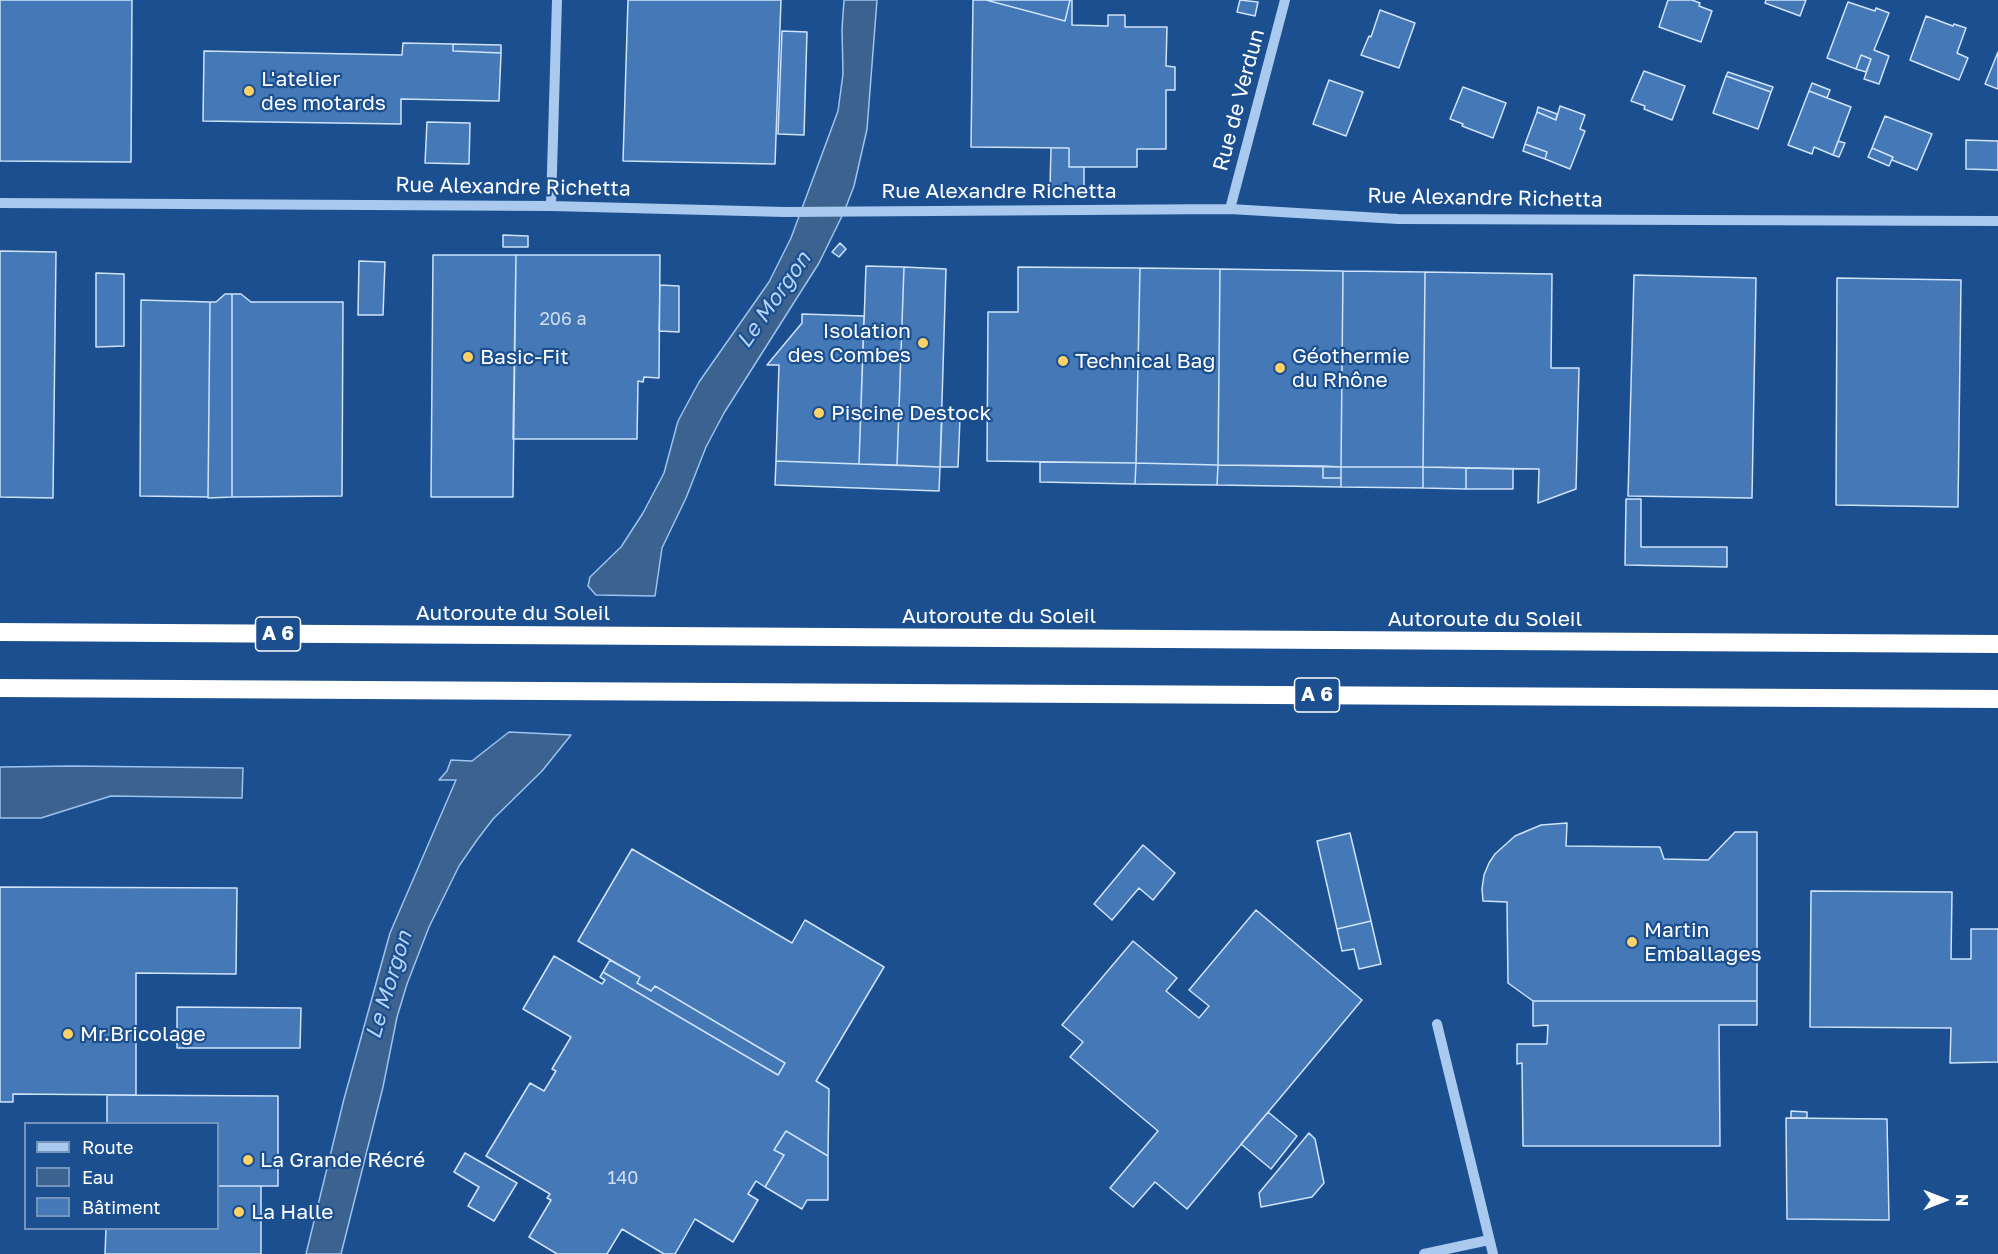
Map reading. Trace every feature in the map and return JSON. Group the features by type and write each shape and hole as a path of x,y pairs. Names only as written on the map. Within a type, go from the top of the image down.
{"highway":[{"name":"Autoroute du Soleil","path":"0,632 1998,644"},
{"name":"A 6","path":"0,688 1998,699"}],"street":[{"path":"551,206 557,0"},
{"name":"Rue de Verdun","path":"1230,209 1285,0"},
{"name":"Rue Alexandre Richetta","path":"0,203 551,206 785,212 1230,209 1398,219 1998,221"},
{"path":"1437,1024 1492,1254"},
{"path":"1424,1254 1489,1240"}],"water":[{"name":"Le Morgon","path":"844,0 877,0 867,129 854,186 844,212 819,263 724,413 706,447 686,498 662,548 655,596 596,595 588,586 590,577 621,547 643,513 664,473 678,421 699,382 769,282 791,238 838,111 843,74"},
{"name":"Le Morgon","path":"509,732 571,735 542,771 493,819 459,866 429,927 407,984 397,1017 383,1087 341,1254 306,1254 344,1099 390,933 456,780 439,780 447,771 451,760 472,761"},
{"path":"0,767 243,768 242,798 111,796 41,818 0,818"}],"building":[{"path":"0,0 132,0 131,162 0,161"},
{"path":"628,0 781,0 775,164 623,161"},
{"path":"973,0 986,0 1065,21 1070,0 1072,0 1072,25 1108,26 1108,15 1125,15 1125,27 1167,27 1166,66 1175,67 1175,90 1166,90 1166,149 1137,149 1137,167 1069,167 1069,148 971,147"},
{"path":"986,0 1070,0 1065,21"},
{"path":"1240,0 1258,2 1255,16 1237,12"},
{"path":"1668,0 1692,0 1700,3 1699,6 1712,11 1701,42 1659,27"},
{"path":"1766,0 1806,0 1800,16 1765,3"},
{"path":"1848,2 1889,13 1874,50 1889,56 1879,84 1864,79 1871,59 1861,55 1856,69 1827,58"},
{"path":"1380,10 1415,23 1399,68 1361,55 1369,36 1371,37"},
{"path":"1926,16 1953,26 1954,24 1966,28 1957,53 1968,58 1959,80 1910,60"},
{"path":"782,31 807,32 804,135 778,134"},
{"path":"403,43 453,44 453,51 501,53 499,101 401,99 401,124 203,121 204,51 402,55"},
{"path":"453,44 501,45 501,53 453,51"},
{"path":"1998,52 1998,89 1985,84"},
{"path":"1861,55 1871,59 1866,72 1856,69"},
{"path":"1644,71 1685,86 1672,120 1631,101"},
{"path":"1728,72 1773,87 1771,92 1726,76"},
{"path":"1726,76 1771,92 1758,129 1713,113"},
{"path":"1329,80 1363,92 1346,136 1313,124"},
{"path":"1812,83 1830,90 1827,98 1809,91"},
{"path":"1463,87 1506,103 1493,138 1450,119"},
{"path":"1809,91 1851,107 1833,155 1814,147 1812,154 1788,145"},
{"path":"1560,106 1585,115 1580,129 1585,131 1570,169 1545,159 1547,152 1525,144 1537,112 1556,120"},
{"path":"1538,107 1557,114 1556,120 1537,112"},
{"path":"1885,116 1932,134 1917,170 1892,160 1893,157 1872,148"},
{"path":"427,122 470,123 469,164 425,163"},
{"path":"1966,140 1998,141 1998,170 1966,169"},
{"path":"1838,141 1845,143 1839,157 1833,155"},
{"path":"1525,144 1547,152 1545,159 1523,151"},
{"path":"1051,148 1069,148 1069,167 1084,167 1084,188 1050,187"},
{"path":"1872,148 1893,157 1889,166 1868,157"},
{"path":"503,235 528,236 528,247 503,247"},
{"path":"840,243 846,249 839,257 832,252"},
{"path":"0,251 56,252 53,498 0,497"},
{"path":"433,255 516,255 513,497 431,497"},
{"path":"516,255 660,255 659,378 644,377 643,382 638,381 637,439 513,439"},
{"path":"359,261 385,262 383,315 358,315"},
{"path":"866,266 904,267 897,465 859,464"},
{"name":"Isolation des Combes","path":"904,267 946,269 940,467 897,465"},
{"name":"Technical Bag","path":"1018,267 1140,268 1136,463 987,461 988,312 1018,312"},
{"path":"1140,268 1220,269 1218,465 1136,463"},
{"name":"Géothermie du Rhône","path":"1220,269 1343,271 1341,467 1218,465"},
{"path":"1343,271 1425,272 1423,467 1341,467"},
{"path":"1425,272 1552,274 1551,368 1579,368 1576,489 1538,503 1539,469 1423,467"},
{"path":"96,273 124,274 124,346 96,347"},
{"path":"1634,275 1756,278 1752,498 1628,496"},
{"path":"1837,278 1961,280 1958,507 1836,505"},
{"path":"660,285 679,286 679,332 659,331"},
{"path":"225,294 232,294 232,497 208,498 210,302 216,302"},
{"path":"232,294 241,294 251,302 343,302 342,496 232,497"},
{"path":"141,300 210,302 208,497 140,496"},
{"name":"Piscine Destock","path":"802,314 864,316 859,464 776,461 779,365 767,365 802,323"},
{"path":"942,417 960,418 958,467 940,467"},
{"path":"776,461 940,467 939,491 775,485"},
{"path":"1040,462 1136,463 1135,484 1040,482"},
{"path":"1136,463 1218,465 1217,485 1135,484"},
{"path":"1218,465 1323,466 1323,478 1341,478 1341,487 1217,485"},
{"path":"1323,466 1341,467 1341,478 1323,478"},
{"path":"1341,467 1423,467 1423,488 1341,487"},
{"path":"1423,467 1466,468 1466,489 1423,488"},
{"path":"1466,468 1513,469 1513,489 1466,489"},
{"path":"1626,499 1641,499 1641,547 1727,547 1727,567 1625,565"},
{"name":"Martin Emballages","path":"1567,823 1566,846 1660,847 1664,859 1708,860 1735,832 1757,832 1757,1001 1533,1001 1508,983 1507,902 1483,901 1484,875 1495,854 1515,836 1541,825"},
{"path":"1350,833 1371,921 1337,929 1317,841"},
{"path":"1143,845 1175,873 1153,900 1139,888 1112,920 1094,904"},
{"path":"632,849 792,943 805,920 884,967 816,1081 829,1089 828,1156 786,1131 774,1150 784,1155 765,1187 756,1181 748,1194 758,1200 733,1242 695,1219 675,1254 664,1254 622,1229 607,1254 557,1254 529,1237 551,1200 547,1198 550,1194 486,1156 530,1083 544,1091 556,1071 552,1069 571,1037 523,1009 554,956 602,984 605,980 600,977 603,972 778,1075 785,1063 655,986 651,991 637,983 640,977 578,941"},
{"name":"Mr.Bricolage","path":"0,887 237,888 236,974 136,973 136,1095 13,1094 13,1102 0,1102"},
{"path":"1811,891 1952,892 1951,959 1971,959 1971,929 1998,929 1998,1062 1950,1063 1951,1028 1810,1027"},
{"path":"1256,910 1362,1000 1187,1209 1155,1182 1133,1207 1110,1188 1158,1131 1070,1057 1083,1042 1062,1025 1133,941 1177,978 1166,991 1199,1018 1209,1006 1189,990"},
{"path":"1371,921 1381,964 1359,969 1354,949 1342,951 1337,929"},
{"path":"610,960 640,977 637,983 651,991 655,986 785,1063 778,1075 603,972"},
{"path":"1533,1001 1757,1001 1757,1025 1719,1025 1720,1146 1523,1146 1522,1063 1517,1064 1517,1044 1547,1044 1548,1025 1533,1026"},
{"path":"177,1007 301,1008 300,1048 177,1048"},
{"name":"La Grande Récré","path":"107,1095 278,1096 278,1186 219,1186 219,1122 107,1122"},
{"path":"1791,1111 1807,1112 1807,1118 1791,1118"},
{"path":"1268,1112 1297,1136 1271,1169 1241,1144"},
{"path":"1786,1118 1887,1119 1889,1220 1787,1219"},
{"path":"786,1131 828,1156 828,1200 807,1200 802,1209 765,1187 784,1155 774,1150"},
{"path":"1309,1133 1315,1139 1324,1183 1312,1197 1261,1207 1259,1193"},
{"path":"465,1153 517,1183 494,1221 468,1206 479,1187 454,1172"},
{"name":"La Halle","path":"219,1186 261,1186 261,1254 105,1254 106,1230 219,1230"}],"place":[{"name":"L'atelier des motards","path":"249,91"},
{"name":"Isolation des Combes","path":"923,343"},
{"name":"Basic-Fit","path":"468,357"},
{"name":"Technical Bag","path":"1063,361"},
{"name":"Géothermie du Rhône","path":"1280,368"},
{"name":"Piscine Destock","path":"819,413"},
{"name":"Martin Emballages","path":"1632,942"},
{"name":"Mr.Bricolage","path":"68,1034"},
{"name":"La Grande Récré","path":"248,1160"},
{"name":"La Halle","path":"239,1212"}]}
